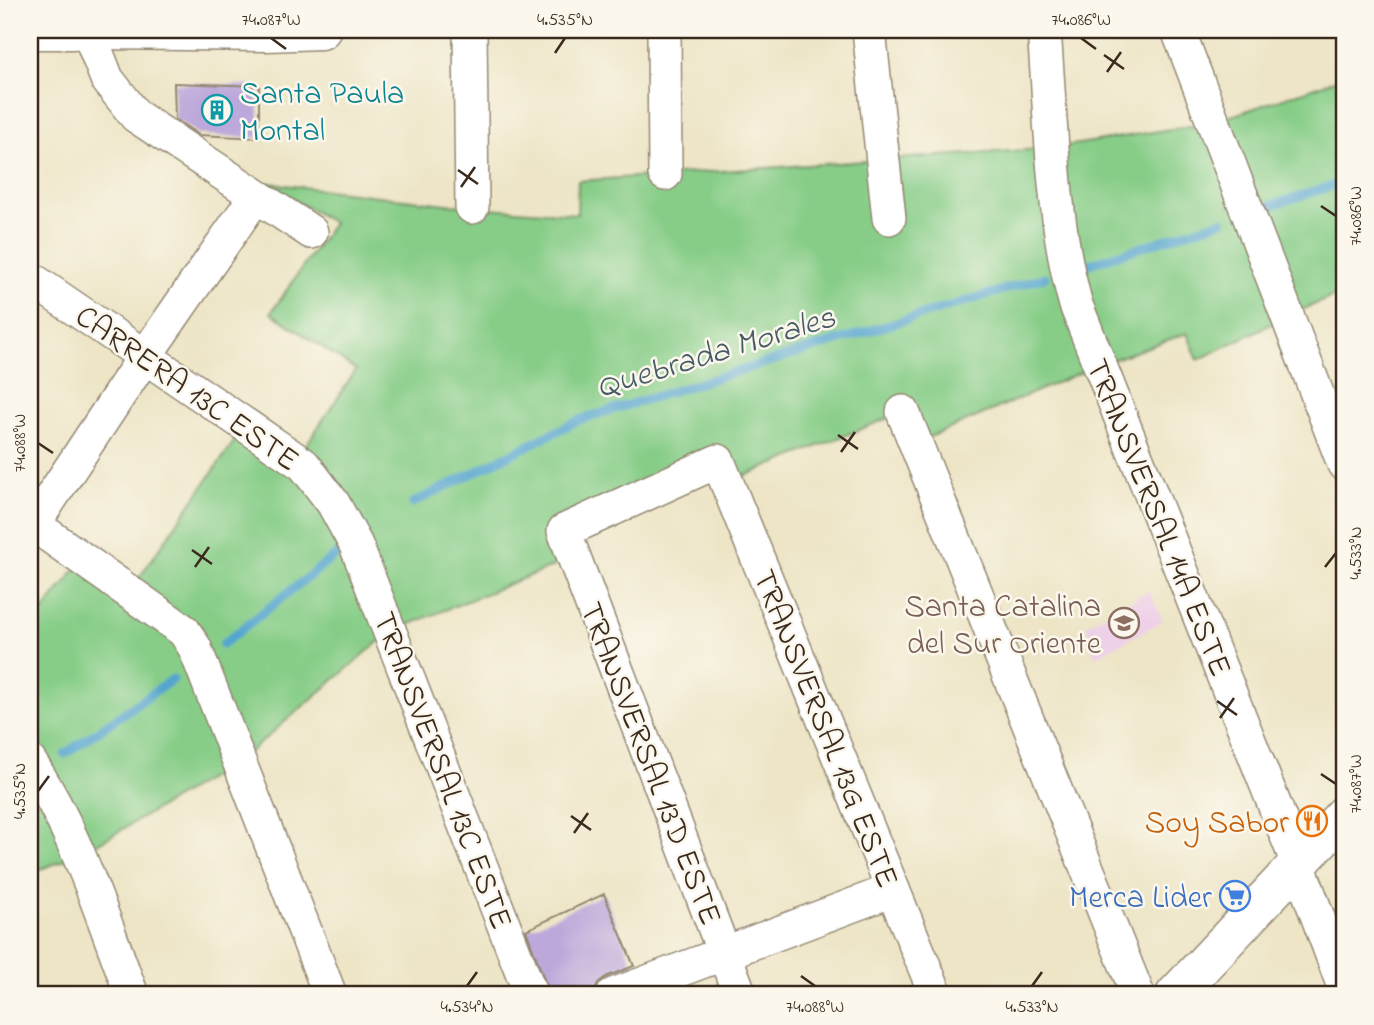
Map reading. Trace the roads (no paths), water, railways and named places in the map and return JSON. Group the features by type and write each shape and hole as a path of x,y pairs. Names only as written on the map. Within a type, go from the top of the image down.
{"street":[{"path":"30,30 74,30"},
{"path":"88,30 107,79 136,116 311,232"},
{"path":"102,30 321,30"},
{"path":"470,30 472,207"},
{"path":"664,30 665,174"},
{"path":"869,30 889,218"},
{"name":"TRANSVERSAL 14A ESTE","path":"1044,30 1058,207 1068,277 1076,305 1298,864 1335,929 1344,989"},
{"path":"1178,30 1344,464"},
{"path":"256,195 32,524 184,631 195,648 330,995"},
{"name":"CARRERA 13C ESTE","path":"30,278 304,465 334,502 356,545"},
{"path":"903,412 1138,995"},
{"name":"TRANSVERSAL 13G ESTE","path":"564,531 718,461 936,995"},
{"name":"TRANSVERSAL 13D ESTE","path":"564,531 740,995"},
{"name":"TRANSVERSAL 13C ESTE","path":"356,545 531,995"},
{"path":"38,775 78,855 132,995"},
{"path":"1175,995 1344,815"},
{"path":"613,995 893,890"},
{"path":"1341,995 1344,989"}],"waterway":[{"name":"Quebrada Morales","path":"1266,207 1344,182"},
{"name":"Quebrada Morales","path":"1089,264 1222,221"},
{"name":"Quebrada Morales","path":"413,503 579,420 1045,277"},
{"name":"Quebrada Morales","path":"223,644 336,555"},
{"name":"Quebrada Morales","path":"65,754 173,679"}],"place":[{"name":"Santa Paula Montal","path":"217,110"},
{"name":"Santa Catalina del Sur Oriente","path":"1124,623"},
{"name":"Soy Sabor","path":"1312,821"},
{"name":"Merca Lider","path":"1235,896"}]}
